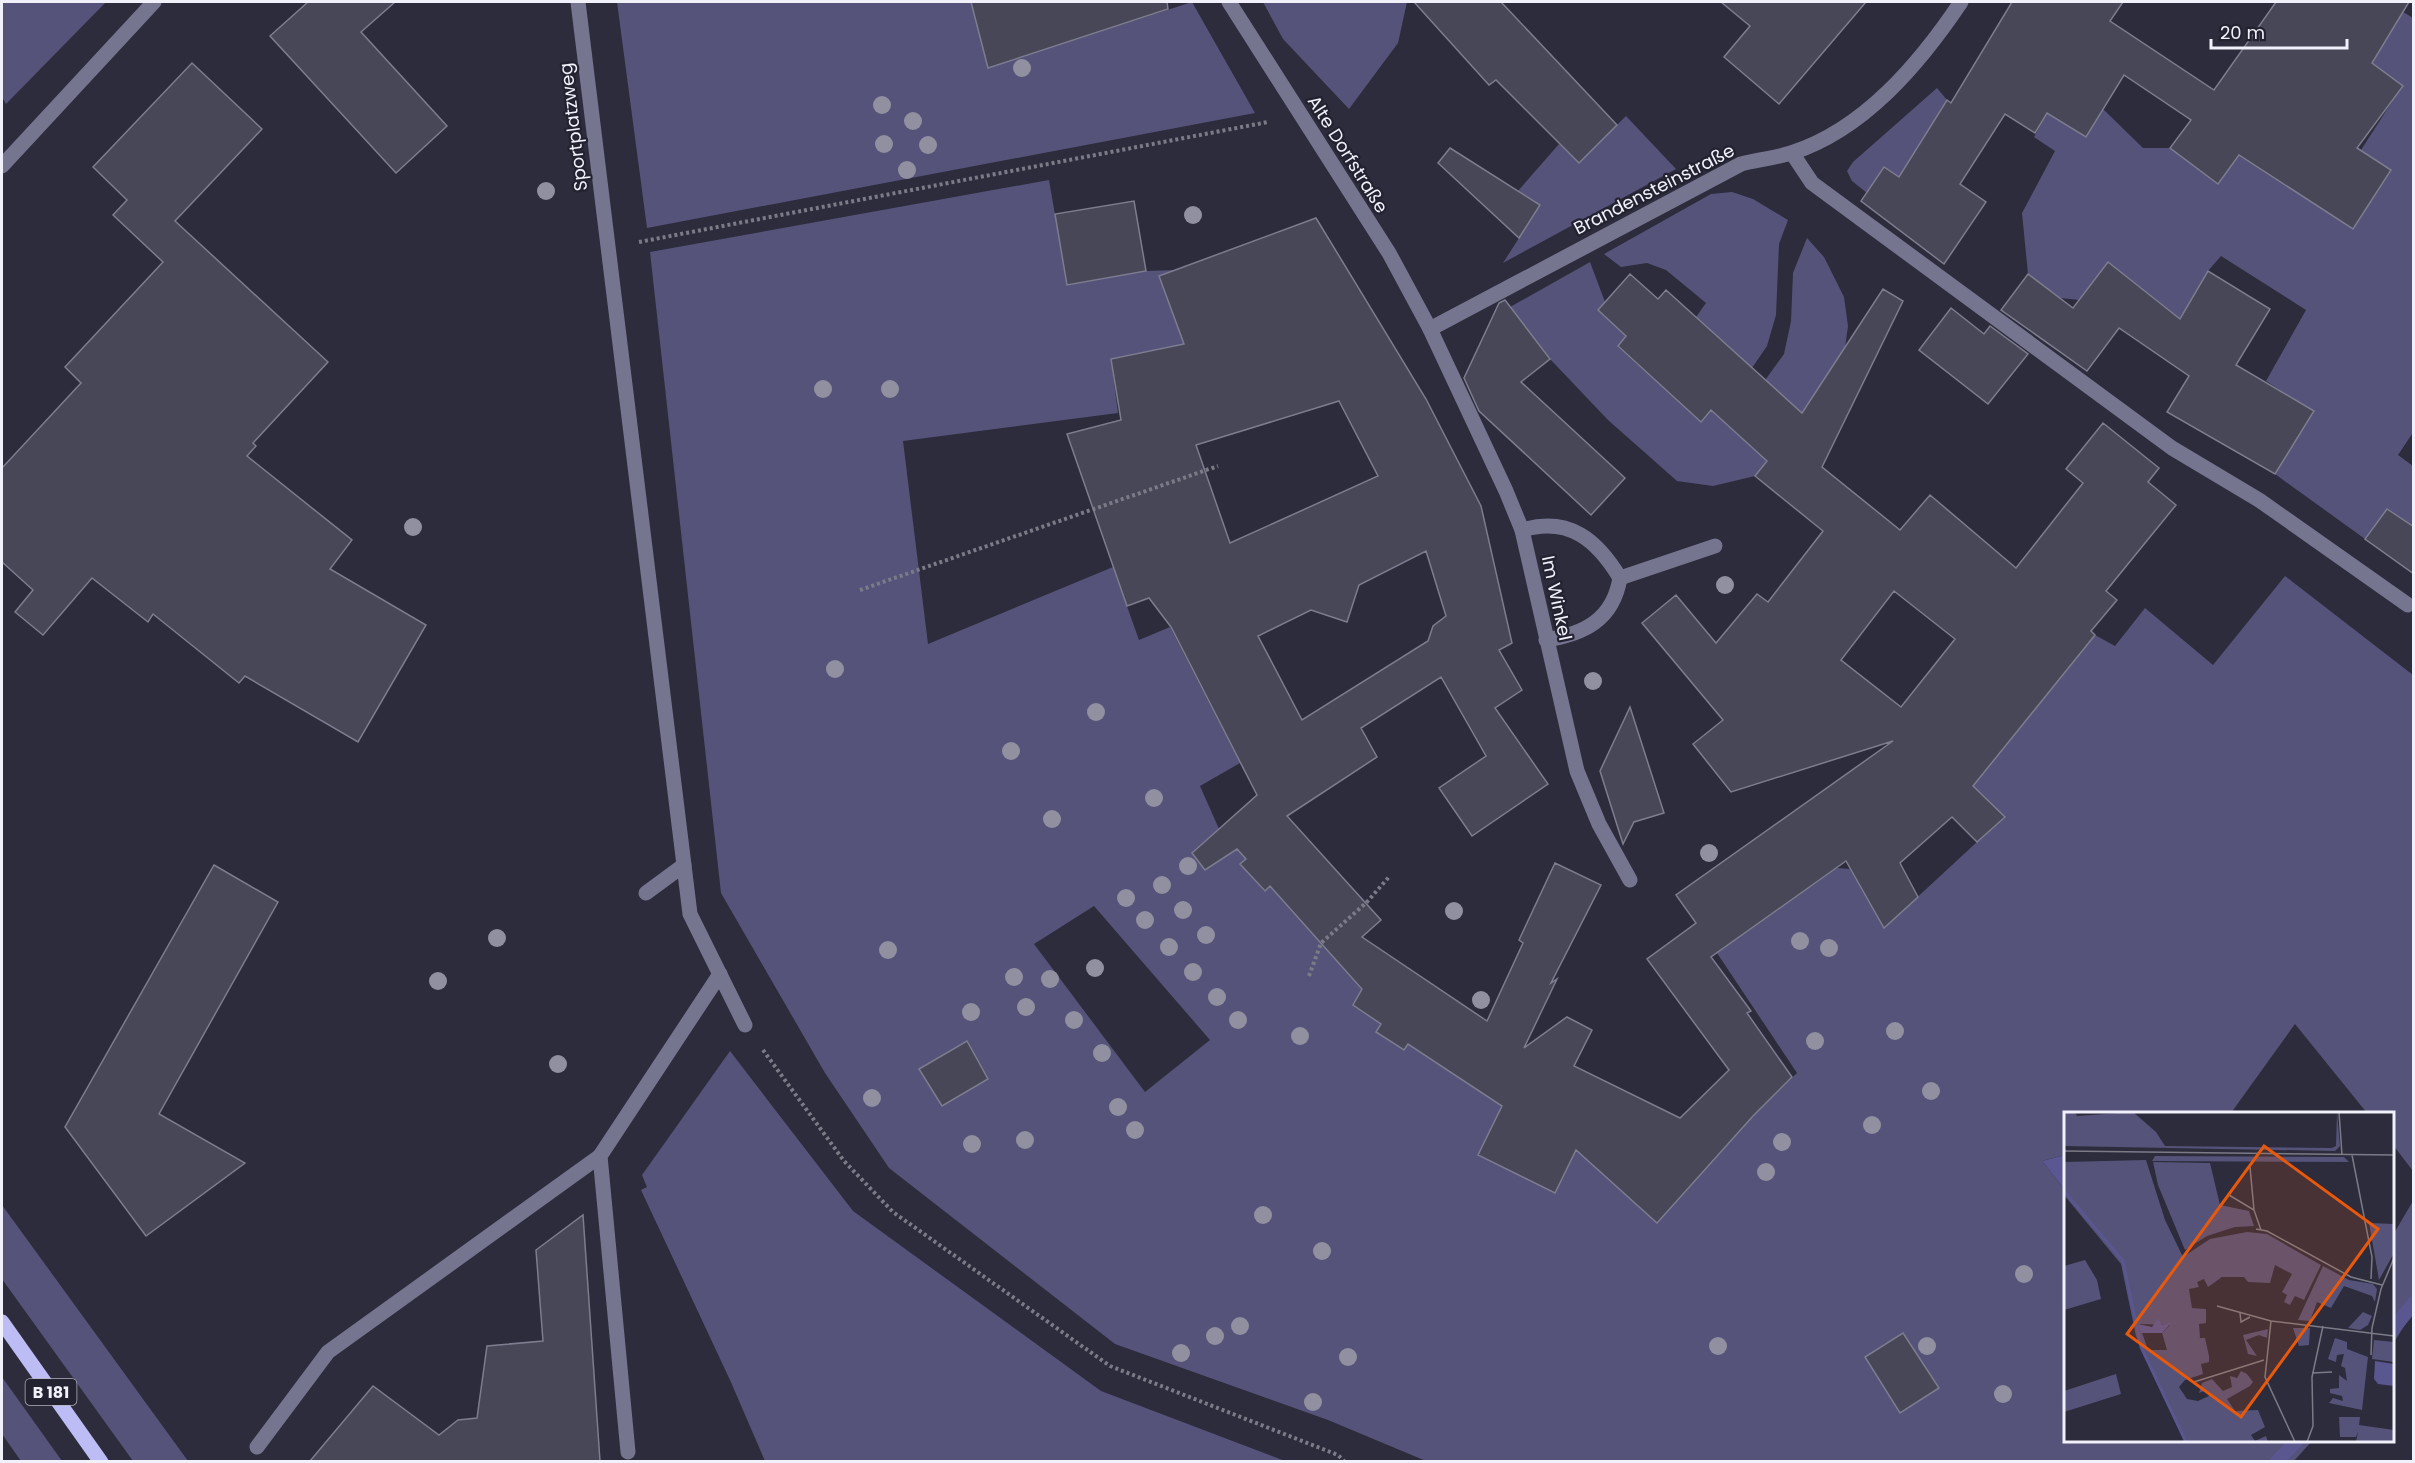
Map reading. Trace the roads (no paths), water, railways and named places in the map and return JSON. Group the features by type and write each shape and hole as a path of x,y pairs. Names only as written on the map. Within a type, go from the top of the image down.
{"main road":[{"name":"B 181","path":"2,1322 101,1461"}],"street":[{"path":"2,166 154,2"},
{"name":"Sportplatzweg","path":"578,2 690,914 745,1025"},
{"name":"Alte Dorfstraße","path":"1229,2 1389,253 1430,329"},
{"name":"Brandensteinstraße","path":"1430,329 1741,164 1792,153 1838,130 1887,93 1932,45 1961,2"},
{"path":"1792,153 1812,183 2163,441 2259,500 2408,605"},
{"name":"Im Winkel","path":"1430,329 1522,530 1577,771 1599,824 1630,880"},
{"path":"1522,530 1539,525 1562,525 1604,552 1620,578 1617,598 1593,625 1569,636 1546,640"},
{"path":"1620,578 1714,546"},
{"path":"646,892 684,865"},
{"path":"257,1447 328,1352 600,1155 720,974"},
{"path":"600,1155 627,1452"}],"waterway":[{"path":"2394,1328 2414,1303"},
{"path":"2277,1462 2295,1442"}]}
